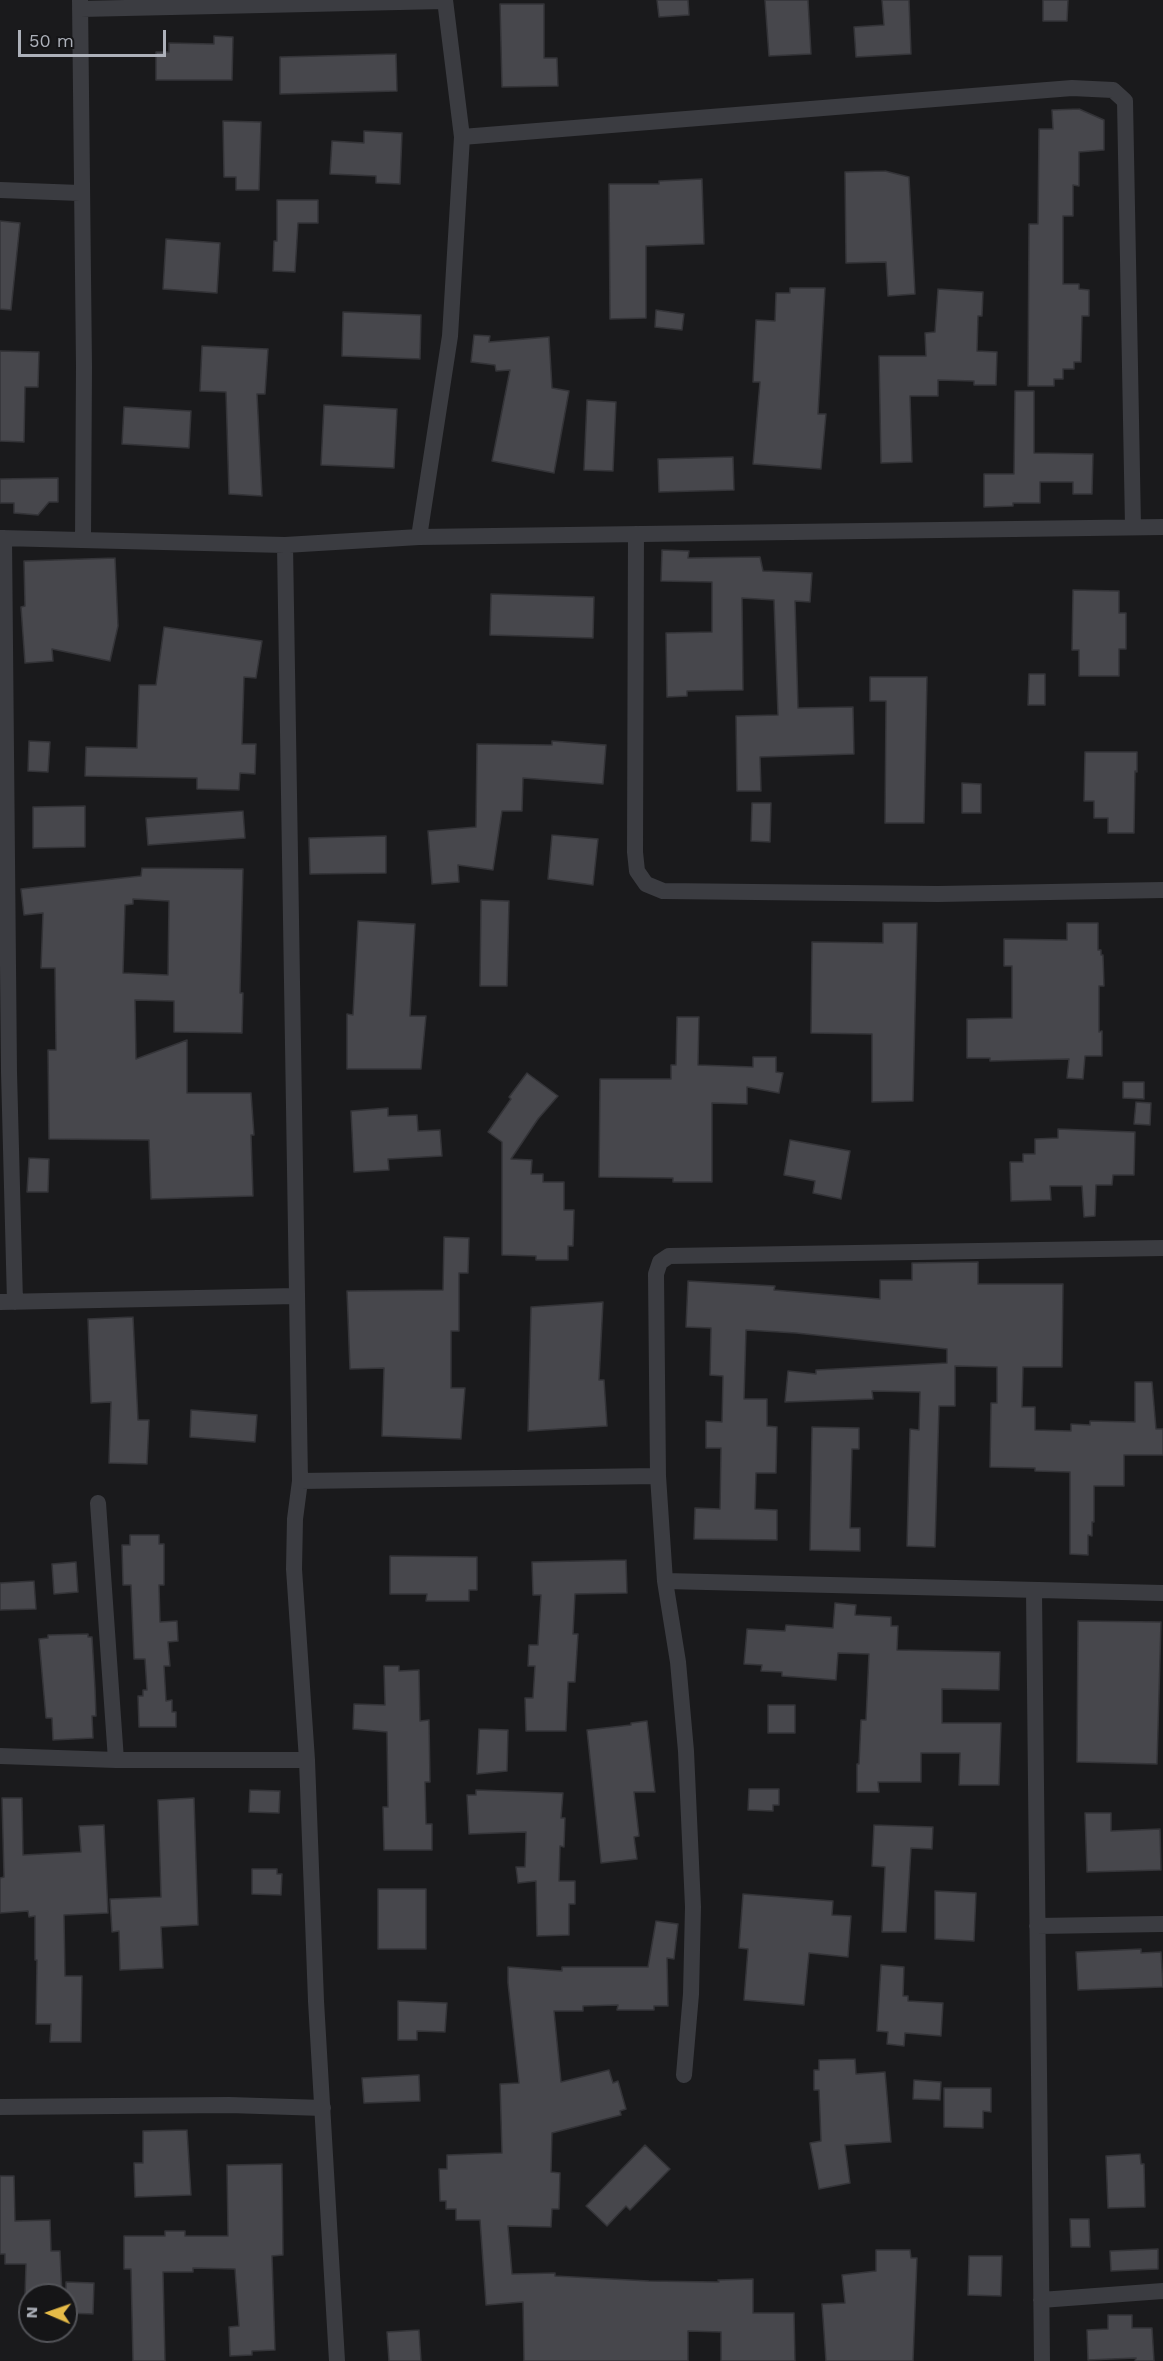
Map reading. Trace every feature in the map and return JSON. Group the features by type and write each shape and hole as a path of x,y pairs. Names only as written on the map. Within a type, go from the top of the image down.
{"street":[{"path":"83,540 84,366 80,193 80,4 445,0 462,137 450,336 419,537"},
{"path":"462,137 1072,88 1113,90 1125,101 1133,526"},
{"path":"0,190 80,193"},
{"path":"296,1296 8,1302 9,1083 2,538 285,545 419,537 1163,527"},
{"path":"636,534 635,852 638,870 646,884 663,891 938,894 1163,890"},
{"path":"285,545 300,1481 295,1519 294,1569 307,1760 337,2361"},
{"path":"684,2075 691,1994 693,1907 686,1751 665,1581 658,1476 656,1274 660,1262 669,1256 1163,1248"},
{"path":"300,1481 658,1476"},
{"path":"98,1503 116,1760"},
{"path":"665,1581 1034,1592 1163,1593"},
{"path":"1034,1592 1042,2361"},
{"path":"0,1756 116,1760 307,1760"},
{"path":"1037,1926 1163,1924"},
{"path":"0,2108 229,2105 323,2108"},
{"path":"1041,2300 1163,2291"}],"building":[{"path":"657,0 688,0 689,15 659,17"},
{"path":"765,0 808,0 811,54 769,56"},
{"path":"882,0 909,0 911,54 856,57 854,27 884,25"},
{"path":"1043,0 1068,0 1067,21 1043,21"},
{"path":"500,4 544,4 544,58 557,58 558,86 502,87"},
{"path":"214,36 233,37 232,80 156,80 156,52 169,52 169,43 214,44"},
{"path":"396,54 397,91 280,94 280,57"},
{"path":"1079,109 1104,120 1104,150 1079,152 1079,186 1073,185 1073,216 1063,216 1063,284 1079,284 1079,289 1089,290 1089,316 1082,316 1081,362 1074,362 1074,369 1063,369 1063,379 1054,379 1054,386 1028,386 1029,224 1038,224 1039,129 1053,129 1052,110"},
{"path":"223,121 261,122 259,190 236,190 236,177 224,177"},
{"path":"364,131 402,133 400,184 376,183 376,176 330,174 332,141 364,143"},
{"path":"885,171 909,177 915,294 888,296 886,262 846,263 845,172"},
{"path":"702,179 704,244 646,246 646,318 610,319 609,184 659,184 659,181"},
{"path":"277,200 318,200 318,223 298,223 295,272 273,271 274,241 277,241"},
{"path":"0,221 20,223 11,310 0,309"},
{"path":"166,239 220,243 217,293 163,289"},
{"path":"790,288 825,288 818,414 826,414 821,469 753,464 760,382 753,382 756,320 775,321 776,293 790,293"},
{"path":"938,289 983,292 982,316 978,316 977,351 997,352 996,385 974,385 974,381 938,380 938,396 910,396 912,462 881,463 879,356 926,356 925,333 935,332"},
{"path":"656,310 684,314 682,330 655,327"},
{"path":"343,312 421,315 420,359 342,356"},
{"path":"474,335 490,336 489,342 549,337 552,388 569,391 554,473 492,461 510,370 496,371 495,365 471,362"},
{"path":"202,346 268,349 265,394 257,394 262,496 229,494 226,392 200,391"},
{"path":"0,351 39,352 38,387 25,387 24,442 0,441"},
{"path":"1015,391 1034,391 1034,453 1093,454 1092,494 1073,494 1073,482 1040,482 1040,503 1013,503 1013,506 984,507 984,474 1014,474"},
{"path":"587,400 616,402 613,471 584,470"},
{"path":"324,405 397,409 394,468 321,465"},
{"path":"124,407 191,411 189,448 122,444"},
{"path":"733,457 734,490 659,492 658,459"},
{"path":"58,478 58,502 49,502 38,515 14,513 14,503 0,503 0,479"},
{"path":"662,550 689,551 688,558 760,557 763,571 812,573 810,602 795,601 798,708 853,707 854,754 760,757 761,791 737,791 736,716 778,715 774,600 742,598 743,690 687,691 687,696 667,697 666,633 712,632 712,582 661,581"},
{"path":"115,558 118,626 110,661 52,649 53,661 25,663 21,607 25,606 24,561"},
{"path":"1073,590 1119,591 1119,613 1126,613 1126,649 1119,649 1119,676 1079,676 1079,650 1072,650"},
{"path":"491,594 594,597 593,638 490,635"},
{"path":"164,627 262,641 256,678 244,677 242,744 256,744 255,774 240,773 239,790 197,789 197,778 85,776 86,747 137,748 139,685 156,685"},
{"path":"1029,674 1045,674 1045,705 1028,705"},
{"path":"870,677 927,677 924,823 885,823 886,701 870,701"},
{"path":"29,741 50,742 48,772 28,771"},
{"path":"552,741 606,745 603,784 523,778 522,811 502,811 493,870 458,865 459,882 432,884 428,831 476,827 477,744 552,745"},
{"path":"1085,752 1137,752 1134,833 1108,833 1108,818 1094,818 1094,801 1084,801"},
{"path":"962,783 981,784 981,813 962,813"},
{"path":"752,803 771,803 770,842 751,841"},
{"path":"85,806 85,847 33,848 33,807"},
{"path":"243,811 245,838 148,845 146,818"},
{"path":"552,835 598,839 593,885 548,879"},
{"path":"386,836 386,873 310,874 309,838"},
{"path":"142,868 243,869 240,993 243,993 242,1033 174,1032 174,1001 135,1000 136,1059 187,1040 187,1093 251,1093 254,1135 251,1135 253,1196 151,1199 149,1140 49,1139 48,1050 56,1050 55,968 41,968 43,913 24,915 21,889 141,876","holes":["133,899 169,901 168,975 123,973 125,905 133,904"]},
{"path":"481,900 509,901 507,986 480,986"},
{"path":"358,921 415,924 410,1016 426,1016 421,1069 347,1069 347,1014 353,1015"},
{"path":"883,923 917,923 913,1101 872,1102 872,1034 811,1033 812,942 883,943"},
{"path":"1067,923 1098,923 1098,950 1101,950 1101,955 1103,955 1104,986 1099,986 1099,1032 1102,1031 1102,1056 1085,1056 1083,1079 1067,1078 1069,1059 990,1061 990,1058 967,1058 967,1019 1012,1018 1012,966 1004,966 1004,939 1067,940"},
{"path":"677,1017 699,1017 698,1065 753,1067 753,1057 776,1057 776,1072 783,1073 779,1093 747,1087 747,1104 712,1103 712,1182 673,1182 673,1178 599,1177 600,1079 671,1079 671,1065 676,1065"},
{"path":"527,1073 558,1096 538,1119 511,1159 532,1160 531,1174 543,1174 543,1182 564,1182 564,1210 574,1210 573,1246 568,1246 568,1260 536,1260 536,1256 502,1255 502,1142 488,1132"},
{"path":"1123,1082 1144,1082 1144,1099 1123,1098"},
{"path":"1136,1102 1151,1103 1150,1125 1134,1124"},
{"path":"388,1108 388,1116 417,1115 418,1131 440,1130 442,1156 388,1159 389,1170 354,1172 351,1111"},
{"path":"1058,1129 1135,1132 1134,1175 1113,1175 1112,1185 1096,1185 1095,1216 1084,1217 1082,1186 1050,1186 1051,1200 1011,1201 1010,1162 1023,1162 1023,1154 1035,1154 1035,1139 1058,1138"},
{"path":"790,1140 850,1151 841,1199 813,1193 815,1181 784,1175"},
{"path":"29,1158 49,1159 48,1192 27,1192"},
{"path":"444,1237 469,1238 468,1273 459,1273 459,1331 451,1331 451,1388 465,1388 461,1439 382,1436 384,1368 350,1369 347,1291 443,1290"},
{"path":"978,1262 978,1284 1063,1284 1062,1367 1023,1367 1022,1407 1035,1407 1035,1430 1071,1431 1071,1424 1090,1425 1090,1421 1135,1422 1135,1382 1152,1382 1156,1429 1163,1429 1163,1455 1124,1455 1124,1486 1094,1486 1094,1522 1092,1522 1092,1536 1088,1535 1088,1555 1070,1554 1070,1472 1035,1471 1035,1468 990,1467 991,1403 997,1403 997,1367 955,1366 955,1406 939,1406 935,1547 907,1546 910,1429 919,1430 920,1392 872,1391 873,1399 785,1402 788,1371 816,1374 816,1370 947,1363 947,1349 746,1330 744,1399 767,1399 767,1426 777,1427 776,1473 756,1473 755,1509 777,1510 777,1540 694,1539 695,1508 720,1509 721,1448 706,1448 706,1421 722,1422 723,1376 710,1375 711,1328 686,1327 688,1281 775,1286 774,1290 880,1299 880,1280 912,1280 912,1263"},
{"path":"603,1302 599,1380 604,1380 607,1426 528,1431 531,1307"},
{"path":"133,1317 138,1420 149,1420 147,1464 109,1463 111,1402 91,1403 88,1319"},
{"path":"191,1410 257,1415 255,1442 190,1437"},
{"path":"812,1427 859,1428 859,1449 852,1449 850,1528 860,1528 860,1551 810,1550"},
{"path":"130,1535 159,1535 159,1544 164,1544 164,1585 159,1585 160,1622 177,1621 178,1641 168,1642 170,1666 164,1666 166,1701 172,1700 172,1712 176,1712 176,1727 139,1727 138,1696 143,1696 143,1690 147,1690 145,1659 134,1659 131,1585 123,1585 122,1545 130,1545"},
{"path":"390,1556 477,1557 477,1590 469,1590 469,1601 426,1601 427,1594 390,1594"},
{"path":"626,1560 627,1593 575,1594 573,1634 578,1634 575,1682 568,1682 566,1731 526,1731 525,1698 533,1698 535,1666 528,1666 529,1645 538,1645 541,1595 533,1595 532,1562"},
{"path":"76,1562 78,1592 54,1594 52,1564"},
{"path":"34,1581 36,1609 0,1610 0,1583"},
{"path":"835,1603 856,1605 855,1615 891,1617 891,1626 898,1626 897,1650 1000,1652 999,1690 942,1689 942,1723 1001,1723 999,1785 959,1785 960,1753 921,1753 921,1782 878,1782 879,1792 857,1792 861,1720 866,1720 869,1654 838,1653 836,1680 782,1676 782,1672 761,1671 762,1665 744,1664 747,1629 785,1631 786,1625 833,1628"},
{"path":"1078,1621 1161,1622 1157,1764 1077,1762"},
{"path":"88,1634 88,1637 92,1637 95,1688 96,1716 92,1716 93,1738 53,1740 52,1718 46,1718 39,1639 48,1638 48,1635"},
{"path":"384,1666 399,1666 399,1671 419,1670 420,1721 429,1720 430,1782 425,1782 426,1824 432,1824 432,1850 384,1850 383,1807 388,1807 387,1732 353,1729 354,1704 385,1705"},
{"path":"768,1705 795,1705 795,1733 768,1733"},
{"path":"647,1721 655,1792 634,1792 639,1836 634,1837 637,1859 601,1863 587,1730"},
{"path":"479,1729 508,1730 507,1771 477,1774"},
{"path":"749,1789 779,1789 779,1805 773,1805 773,1811 748,1810"},
{"path":"250,1790 280,1791 279,1813 249,1812"},
{"path":"476,1790 563,1793 561,1818 565,1818 564,1847 560,1846 559,1881 575,1881 575,1904 569,1904 569,1935 537,1936 536,1881 518,1883 516,1867 525,1867 526,1832 469,1834 467,1795 476,1795"},
{"path":"2,1798 22,1798 23,1855 81,1852 79,1826 104,1825 108,1913 64,1915 65,1976 82,1976 81,2042 50,2042 51,2024 36,2024 35,1916 29,1917 28,1911 0,1913 0,1878 4,1877"},
{"path":"194,1798 198,1925 161,1927 163,1968 120,1970 119,1931 112,1932 110,1899 161,1897 158,1800"},
{"path":"1085,1813 1111,1813 1111,1831 1160,1829 1161,1870 1087,1872"},
{"path":"874,1825 933,1827 932,1849 911,1848 906,1932 882,1932 885,1867 872,1866"},
{"path":"252,1869 277,1869 277,1874 282,1874 281,1895 252,1894"},
{"path":"378,1889 426,1889 426,1949 378,1949"},
{"path":"935,1891 976,1893 974,1941 935,1939"},
{"path":"743,1894 833,1901 832,1915 851,1916 848,1957 809,1953 804,2005 744,2000 748,1949 739,1948"},
{"path":"656,1921 678,1924 674,1959 667,1958 668,2006 654,2006 654,2010 617,2010 618,2005 583,2006 583,2011 554,2011 561,2082 609,2070 613,2083 618,2081 626,2109 620,2111 621,2115 552,2133 551,2172 560,2173 559,2209 552,2209 551,2227 508,2226 512,2274 555,2273 555,2276 649,2281 719,2282 718,2280 753,2279 753,2313 794,2313 795,2361 721,2361 721,2332 688,2331 688,2361 524,2361 523,2302 486,2305 480,2220 456,2220 456,2209 446,2209 446,2201 440,2201 439,2169 447,2169 447,2155 502,2153 500,2084 519,2083 508,1967 562,1971 562,1967 648,1967"},
{"path":"1141,1949 1141,1953 1161,1952 1163,1987 1078,1990 1076,1952"},
{"path":"881,1965 904,1967 903,1996 908,1996 908,2001 943,2003 941,2036 905,2033 904,2046 887,2044 888,2032 877,2031"},
{"path":"398,2001 447,2003 445,2032 417,2031 417,2040 398,2040"},
{"path":"855,2059 856,2074 885,2072 891,2142 845,2145 850,2183 819,2189 810,2143 821,2141 819,2090 814,2090 814,2070 819,2070 819,2060"},
{"path":"419,2075 420,2101 364,2103 362,2078"},
{"path":"914,2080 941,2082 940,2100 913,2099"},
{"path":"944,2088 991,2088 991,2112 983,2111 983,2128 944,2127"},
{"path":"187,2130 191,2195 135,2197 134,2163 143,2163 143,2131"},
{"path":"645,2145 670,2169 630,2210 626,2206 607,2226 586,2206"},
{"path":"1140,2154 1141,2164 1144,2164 1145,2207 1108,2208 1106,2156"},
{"path":"282,2164 283,2255 272,2256 275,2350 252,2351 252,2355 230,2356 229,2327 239,2326 235,2269 193,2268 193,2272 163,2272 165,2361 133,2361 131,2269 124,2269 124,2236 165,2236 165,2231 185,2231 185,2236 228,2236 227,2165"},
{"path":"0,2176 14,2176 15,2221 50,2220 51,2251 60,2251 61,2283 25,2283 26,2264 5,2264 5,2254 0,2254"},
{"path":"1070,2219 1089,2219 1090,2247 1071,2247"},
{"path":"1158,2249 1158,2269 1111,2271 1110,2251"},
{"path":"876,2250 910,2250 911,2258 917,2258 913,2361 826,2361 822,2304 845,2303 842,2275 876,2271"},
{"path":"969,2256 1002,2256 1001,2296 968,2295"},
{"path":"66,2282 94,2283 93,2314 78,2313 78,2283"},
{"path":"1108,2315 1132,2315 1132,2328 1152,2328 1154,2361 1135,2361 1136,2358 1088,2360 1087,2330 1108,2329"},
{"path":"419,2330 421,2361 389,2361 387,2332"}]}
